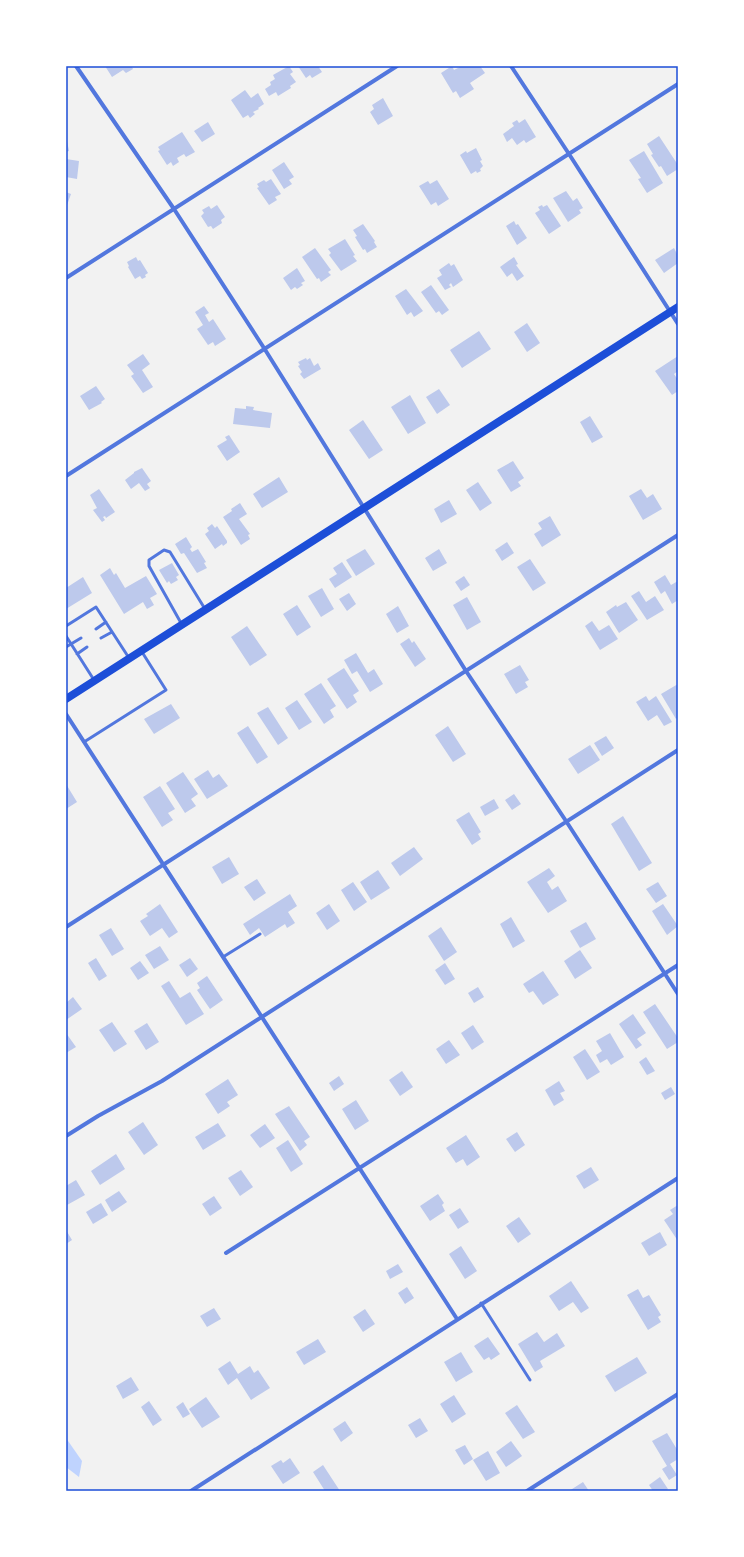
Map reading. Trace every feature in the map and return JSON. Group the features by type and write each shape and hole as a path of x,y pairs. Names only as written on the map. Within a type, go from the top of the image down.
{"main road":[{"path":"66,699 678,307"}],"street":[{"path":"76,66 174,208 264,348 466,671 566,821 678,994"},
{"path":"66,278 397,66"},
{"path":"511,66 678,324"},
{"path":"66,476 678,84"},
{"path":"66,927 678,535"},
{"path":"66,714 457,1319"},
{"path":"66,1136 98,1116 162,1081 678,750"},
{"path":"226,1253 678,965"},
{"path":"191,1491 481,1303 678,1178"},
{"path":"527,1491 678,1394"}],"lane":[{"path":"182,625 149,566 148,560 161,551 164,550 170,552 205,610"},
{"path":"66,626 96,607 129,658"},
{"path":"96,629 106,622"},
{"path":"101,638 112,632"},
{"path":"66,636 94,681"},
{"path":"66,647 81,638"},
{"path":"77,654 87,647"},
{"path":"84,742 166,690 141,651"},
{"path":"224,957 260,934"},
{"path":"481,1303 530,1380"}],"water":[{"path":"66,1438 82,1461 79,1477 66,1467"}],"building":[{"path":"105,66 133,66 133,69 126,73 123,70 112,77"},
{"path":"289,66 293,72 290,74 296,82 290,86 291,88 278,96 276,92 269,96 265,89 271,85 270,82 275,79 273,75"},
{"path":"298,66 318,66 322,72 312,78 310,75 306,78"},
{"path":"452,66 454,70 462,66 480,66 485,73 470,83 474,89 460,98 456,91 453,93 441,73"},
{"path":"245,90 251,98 258,93 264,104 253,112 255,114 250,118 248,115 243,118 231,100"},
{"path":"383,98 393,116 378,125 370,112 374,109 372,105"},
{"path":"525,119 536,137 526,143 524,140 517,145 512,138 507,142 503,134 514,126 512,123 517,120 519,123"},
{"path":"208,122 215,134 202,142 194,131"},
{"path":"182,132 195,152 186,157 184,154 177,158 179,162 173,166 171,162 167,165 158,151 160,150 158,147"},
{"path":"66,136 69,151 66,152"},
{"path":"659,136 678,165 678,169 667,176 661,166 659,167 651,155 653,154 647,144"},
{"path":"476,148 482,160 480,161 483,166 480,169 481,171 477,173 476,171 471,174 460,155 466,151 467,153"},
{"path":"644,151 663,183 647,193 638,179 641,178 629,160"},
{"path":"66,159 79,161 77,179 66,177"},
{"path":"284,162 294,177 289,180 292,184 284,189 272,170"},
{"path":"271,179 281,194 275,197 277,200 269,205 257,188 259,187 257,184 264,180 266,182"},
{"path":"437,180 449,199 438,206 436,202 431,205 419,186 428,181 430,184"},
{"path":"566,191 573,201 577,198 583,208 579,210 581,213 568,222 553,198"},
{"path":"66,192 71,194 66,208"},
{"path":"217,205 225,217 221,220 222,223 213,229 211,226 208,227 201,216 204,213 202,210 209,206 211,209"},
{"path":"542,205 543,207 547,205 561,226 549,234 535,213 540,210 538,207"},
{"path":"514,221 516,225 518,224 527,238 517,245 506,226"},
{"path":"363,224 375,241 374,242 377,247 367,253 365,249 363,250 355,237 357,236 353,230"},
{"path":"345,239 357,261 341,271 329,255 331,253 328,249"},
{"path":"315,248 331,270 328,272 331,275 321,282 319,278 317,279 302,257"},
{"path":"674,248 678,256 678,263 664,273 655,260"},
{"path":"136,257 138,261 140,260 148,273 145,275 146,277 142,279 140,276 135,279 128,267 127,262"},
{"path":"514,257 518,264 516,265 524,276 517,281 512,273 507,277 500,267"},
{"path":"449,263 451,266 454,264 463,280 453,287 451,283 449,285 451,287 445,290 437,278 442,275 439,270"},
{"path":"297,268 305,281 301,283 303,285 297,289 295,287 291,290 283,278"},
{"path":"431,285 449,310 442,315 439,311 436,313 421,292"},
{"path":"406,289 423,311 414,317 411,312 407,315 395,296"},
{"path":"204,306 209,313 205,315 209,322 213,319 226,339 215,346 213,342 208,345 197,329 203,325 195,312"},
{"path":"527,323 540,343 527,352 514,332"},
{"path":"479,331 491,349 462,368 450,350"},
{"path":"143,354 150,364 142,370 153,387 143,393 131,376 134,374 127,365"},
{"path":"678,356 678,371 674,374 678,380 678,391 672,395 655,371"},
{"path":"306,358 307,360 310,358 314,366 318,363 321,369 304,379 300,374 302,372 298,366 300,365 298,362"},
{"path":"96,386 105,399 101,402 102,403 89,410 80,396"},
{"path":"439,389 450,405 437,414 426,397"},
{"path":"410,395 426,423 408,434 391,407"},
{"path":"246,406 254,407 253,410 272,413 270,428 233,424 235,408 246,409"},
{"path":"590,416 603,437 592,443 580,422"},
{"path":"363,420 383,450 369,459 349,430"},
{"path":"229,435 240,452 227,461 217,446 227,440 225,437"},
{"path":"513,461 524,478 518,482 521,486 511,492 497,470"},
{"path":"142,468 151,481 147,484 150,488 145,491 139,483 131,489 125,480 134,472"},
{"path":"279,477 288,492 262,508 253,494"},
{"path":"478,482 492,503 480,511 466,490"},
{"path":"99,489 115,512 106,518 105,516 103,517 105,520 102,522 93,510 97,508 90,495"},
{"path":"641,489 647,498 653,494 662,509 643,520 629,496"},
{"path":"449,500 457,514 441,523 434,509"},
{"path":"240,503 247,514 239,519 250,534 248,535 250,539 241,545 223,517"},
{"path":"550,516 561,535 542,547 534,534 542,529 538,523"},
{"path":"212,524 215,528 217,526 227,541 227,543 223,546 222,544 215,549 205,534 209,531 207,528"},
{"path":"186,537 192,547 190,549 192,552 198,549 206,562 204,563 207,568 197,573 184,553 181,554 175,544"},
{"path":"507,542 514,553 502,561 495,550"},
{"path":"365,549 375,564 356,576 346,560"},
{"path":"439,549 447,563 433,571 425,558"},
{"path":"530,559 546,583 533,591 517,567"},
{"path":"342,562 352,577 335,588 329,579 337,574 333,568"},
{"path":"172,563 179,575 176,577 178,580 171,584 169,581 167,583 159,570"},
{"path":"110,568 114,575 116,573 125,588 146,576 157,594 150,598 154,605 147,609 143,602 124,614 100,575"},
{"path":"665,575 671,585 678,581 678,600 672,604 665,591 661,594 654,582"},
{"path":"464,576 470,585 461,591 455,582"},
{"path":"83,577 92,593 66,609 66,588"},
{"path":"322,588 334,609 321,617 308,596"},
{"path":"639,591 646,602 655,596 664,610 647,620 631,596"},
{"path":"349,593 356,604 347,611 339,599"},
{"path":"467,597 481,622 467,630 453,605"},
{"path":"626,602 638,620 619,633 606,612 616,605 617,607"},
{"path":"297,605 311,627 297,636 283,614"},
{"path":"398,606 409,626 397,633 386,614"},
{"path":"592,621 599,631 609,625 618,639 600,650 585,626"},
{"path":"247,626 267,655 250,666 231,637"},
{"path":"409,638 412,643 414,641 426,659 415,667 400,644"},
{"path":"356,653 368,673 374,669 383,684 370,692 357,671 352,674 344,660"},
{"path":"520,665 529,680 525,682 528,687 516,694 504,674"},
{"path":"344,668 359,691 353,695 357,702 347,709 327,679"},
{"path":"321,683 336,706 330,710 334,717 324,724 304,694"},
{"path":"678,684 678,717 676,719 661,694"},
{"path":"646,696 649,701 656,696 672,722 664,726 657,715 648,721 636,702"},
{"path":"297,700 312,722 299,730 285,708"},
{"path":"171,704 180,718 154,734 144,719"},
{"path":"268,707 288,738 278,745 257,713"},
{"path":"248,726 268,757 257,764 237,733"},
{"path":"448,726 466,754 453,762 435,735"},
{"path":"606,736 614,748 602,756 594,743"},
{"path":"590,745 600,760 578,774 568,759"},
{"path":"208,770 213,778 219,774 228,786 207,799 194,779"},
{"path":"183,772 198,794 191,799 196,806 185,813 166,783"},
{"path":"66,784 77,802 66,809"},
{"path":"160,786 175,809 168,813 173,820 162,827 143,797"},
{"path":"514,794 521,804 512,810 505,800"},
{"path":"494,799 499,808 485,816 480,807"},
{"path":"469,812 481,832 478,834 481,839 472,845 456,820"},
{"path":"623,816 652,863 639,871 611,824"},
{"path":"414,847 423,859 400,876 391,863"},
{"path":"229,857 239,874 222,884 212,867"},
{"path":"549,868 555,876 547,882 552,890 558,886 567,901 548,913 527,882"},
{"path":"378,870 390,888 371,900 360,882"},
{"path":"257,879 266,893 254,901 244,887"},
{"path":"353,882 367,902 354,911 341,890"},
{"path":"658,882 667,896 656,903 646,889"},
{"path":"290,894 297,906 288,912 295,923 287,928 285,924 265,937 259,928 250,935 243,924"},
{"path":"160,904 178,932 169,938 162,928 150,936 140,921 148,916 146,914"},
{"path":"329,904 340,921 327,930 316,913"},
{"path":"663,904 678,926 667,935 652,911"},
{"path":"511,917 525,941 513,948 500,924"},
{"path":"586,922 596,939 580,948 570,931"},
{"path":"441,927 457,952 444,961 428,936"},
{"path":"111,928 124,949 112,956 99,935"},
{"path":"160,946 169,960 154,969 145,955"},
{"path":"580,950 592,968 575,979 564,961"},
{"path":"96,958 107,976 99,981 88,963"},
{"path":"190,958 198,969 187,977 179,965"},
{"path":"140,961 149,973 138,980 130,968"},
{"path":"445,963 455,979 445,985 435,970"},
{"path":"543,971 559,995 543,1005 533,991 529,993 523,984"},
{"path":"207,976 223,1000 210,1009 197,990 200,988 197,983"},
{"path":"169,981 180,998 190,992 204,1014 186,1025 161,986"},
{"path":"478,987 484,997 474,1003 468,993"},
{"path":"73,997 82,1009 66,1020 66,1003"},
{"path":"655,1004 678,1038 678,1042 667,1049 643,1012"},
{"path":"633,1014 646,1033 637,1039 642,1045 636,1049 619,1024"},
{"path":"112,1022 127,1044 114,1052 99,1030"},
{"path":"147,1023 159,1042 146,1050 134,1031"},
{"path":"473,1025 484,1042 472,1050 461,1033"},
{"path":"66,1033 76,1047 66,1053"},
{"path":"610,1033 624,1057 611,1065 607,1059 600,1063 596,1055 602,1051 596,1041"},
{"path":"449,1040 460,1055 446,1064 436,1049"},
{"path":"585,1049 600,1072 587,1080 573,1057"},
{"path":"646,1057 655,1071 647,1075 639,1062"},
{"path":"402,1071 413,1087 400,1096 389,1080"},
{"path":"339,1076 344,1084 334,1091 329,1083"},
{"path":"228,1079 238,1095 227,1102 230,1106 218,1114 205,1094"},
{"path":"559,1081 565,1091 560,1093 564,1100 554,1106 545,1090"},
{"path":"671,1087 675,1094 665,1100 661,1093"},
{"path":"356,1100 369,1121 355,1130 342,1109"},
{"path":"289,1106 310,1137 304,1141 307,1145 300,1151 275,1114"},
{"path":"143,1122 158,1145 144,1155 128,1132"},
{"path":"218,1123 226,1136 203,1150 195,1137"},
{"path":"265,1124 275,1138 260,1148 250,1135"},
{"path":"517,1132 525,1145 515,1152 506,1139"},
{"path":"466,1135 480,1157 467,1166 463,1159 456,1163 446,1148"},
{"path":"288,1140 303,1164 291,1172 276,1148"},
{"path":"116,1154 125,1169 100,1185 91,1171"},
{"path":"591,1167 599,1180 584,1189 576,1176"},
{"path":"241,1170 253,1187 240,1196 228,1178"},
{"path":"76,1180 85,1195 67,1205 66,1186"},
{"path":"119,1191 127,1202 112,1212 105,1200"},
{"path":"438,1194 444,1203 442,1205 445,1211 430,1221 420,1206"},
{"path":"214,1196 222,1208 210,1216 202,1204"},
{"path":"101,1203 108,1215 93,1224 86,1212"},
{"path":"678,1205 678,1241 664,1220 673,1214 670,1210"},
{"path":"460,1208 469,1222 458,1229 449,1215"},
{"path":"519,1217 531,1234 518,1243 506,1226"},
{"path":"66,1230 72,1240 66,1244"},
{"path":"660,1232 667,1245 649,1256 641,1243"},
{"path":"461,1246 477,1271 465,1279 449,1254"},
{"path":"398,1264 403,1272 390,1279 386,1271"},
{"path":"571,1281 589,1308 581,1313 573,1302 559,1311 549,1296"},
{"path":"407,1287 414,1298 405,1304 398,1293"},
{"path":"638,1289 643,1298 649,1295 661,1315 658,1317 661,1322 648,1330 627,1295"},
{"path":"214,1308 221,1319 207,1327 200,1316"},
{"path":"365,1309 375,1324 363,1332 353,1317"},
{"path":"537,1332 544,1342 557,1333 565,1346 540,1361 543,1367 535,1372 518,1344"},
{"path":"488,1337 500,1354 491,1360 489,1357 484,1360 474,1346"},
{"path":"318,1339 326,1352 304,1365 296,1352"},
{"path":"461,1352 473,1372 456,1382 444,1362"},
{"path":"637,1357 647,1373 615,1392 605,1376"},
{"path":"230,1361 238,1374 250,1366 254,1373 258,1370 270,1388 251,1400 237,1378 228,1385 218,1369"},
{"path":"131,1377 139,1390 123,1399 116,1386"},
{"path":"454,1395 466,1414 452,1423 440,1404"},
{"path":"206,1397 220,1417 202,1428 189,1409"},
{"path":"149,1401 162,1420 153,1426 141,1407"},
{"path":"183,1402 190,1414 183,1418 176,1407"},
{"path":"517,1405 535,1432 523,1439 505,1413"},
{"path":"420,1418 428,1431 416,1438 408,1425"},
{"path":"345,1421 353,1433 341,1442 333,1429"},
{"path":"667,1433 678,1451 678,1459 670,1464 677,1475 669,1480 662,1469 667,1466 652,1441"},
{"path":"511,1441 522,1456 506,1467 496,1452"},
{"path":"465,1445 473,1459 464,1465 455,1450"},
{"path":"488,1451 500,1473 486,1481 473,1460"},
{"path":"290,1458 300,1473 283,1484 271,1466 281,1460 283,1463"},
{"path":"323,1465 340,1491 325,1491 313,1472"},
{"path":"660,1477 668,1489 665,1491 653,1491 649,1485"},
{"path":"583,1482 589,1491 569,1491"}]}
